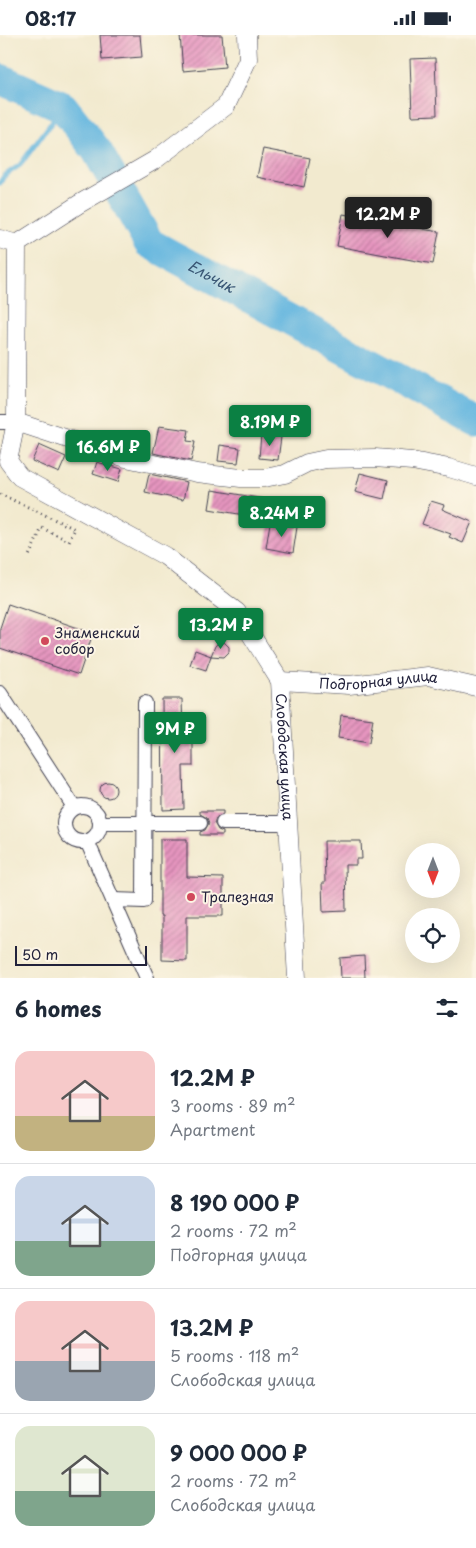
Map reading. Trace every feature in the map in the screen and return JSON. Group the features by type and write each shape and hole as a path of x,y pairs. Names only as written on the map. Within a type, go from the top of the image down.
{"street":[{"path":"247,35 248,59 226,106 155,160 79,204 8,241 8,422 126,458 197,473 264,478 285,474 307,463 326,459 375,458 412,461 449,468 476,476"},
{"name":"Слободская улица","path":"8,422 8,461 20,477 165,556 237,612 280,681 297,978"},
{"name":"Подгорная улица","path":"280,681 349,685 428,676 476,687"},
{"path":"0,693 74,807"},
{"path":"113,900 144,901 145,703"},
{"path":"86,806 96,812 100,823 97,834 87,841 77,841 72,839 64,829 63,822 65,816 74,807 86,806"},
{"path":"100,823 200,823"},
{"path":"223,823 288,823"},
{"path":"87,841 147,978"}],"path":[{"path":"0,494 75,529 69,541 42,528 28,558"}],"building":[{"path":"100,35 140,35 142,57 102,60"},
{"path":"180,35 222,35 225,67 183,71"},
{"path":"435,58 437,115 412,116 410,59"},
{"path":"263,149 310,158 304,187 257,177"},
{"path":"343,214 439,232 433,264 337,246"},
{"path":"159,426 189,430 187,441 195,442 191,461 153,453"},
{"path":"261,434 281,437 278,460 259,458"},
{"path":"39,445 66,457 59,473 32,461"},
{"path":"220,445 240,448 238,463 218,461"},
{"path":"97,462 122,469 118,482 93,474"},
{"path":"360,473 388,480 384,499 355,492"},
{"path":"149,474 187,482 183,500 145,492"},
{"path":"212,490 265,499 262,518 209,509"},
{"path":"431,501 444,505 442,509 472,522 463,543 449,537 451,534 422,524"},
{"path":"270,523 297,527 293,553 266,548"},
{"name":"Знаменский собор","path":"8,604 93,633 79,675 0,648 0,628"},
{"path":"219,642 224,642 229,647 229,652 224,657 211,656 215,646"},
{"path":"195,650 211,656 206,670 190,665"},
{"path":"162,699 182,699 183,733 193,733 193,766 183,766 184,809 163,810"},
{"path":"341,715 373,719 369,743 338,738"},
{"path":"108,782 116,790 108,798 100,790"},
{"path":"200,811 223,811 223,814 216,818 214,823 218,830 223,832 223,835 200,835 200,832 205,830 209,823 207,818 200,814"},
{"name":"Трапезная","path":"160,839 187,839 187,877 223,878 223,916 187,916 187,961 162,960"},
{"path":"324,841 361,841 362,859 356,859 356,865 345,865 346,911 323,912 322,883 325,883"},
{"path":"364,956 365,978 341,978 340,958"}],"waterway":[{"name":"Ельчик","path":"0,79 63,107 97,151 149,243 476,421"},
{"path":"0,183 4,176 20,165 63,107"}],"place":[{"name":"Знаменский собор","path":"45,641"},
{"name":"Трапезная","path":"191,897"}]}
